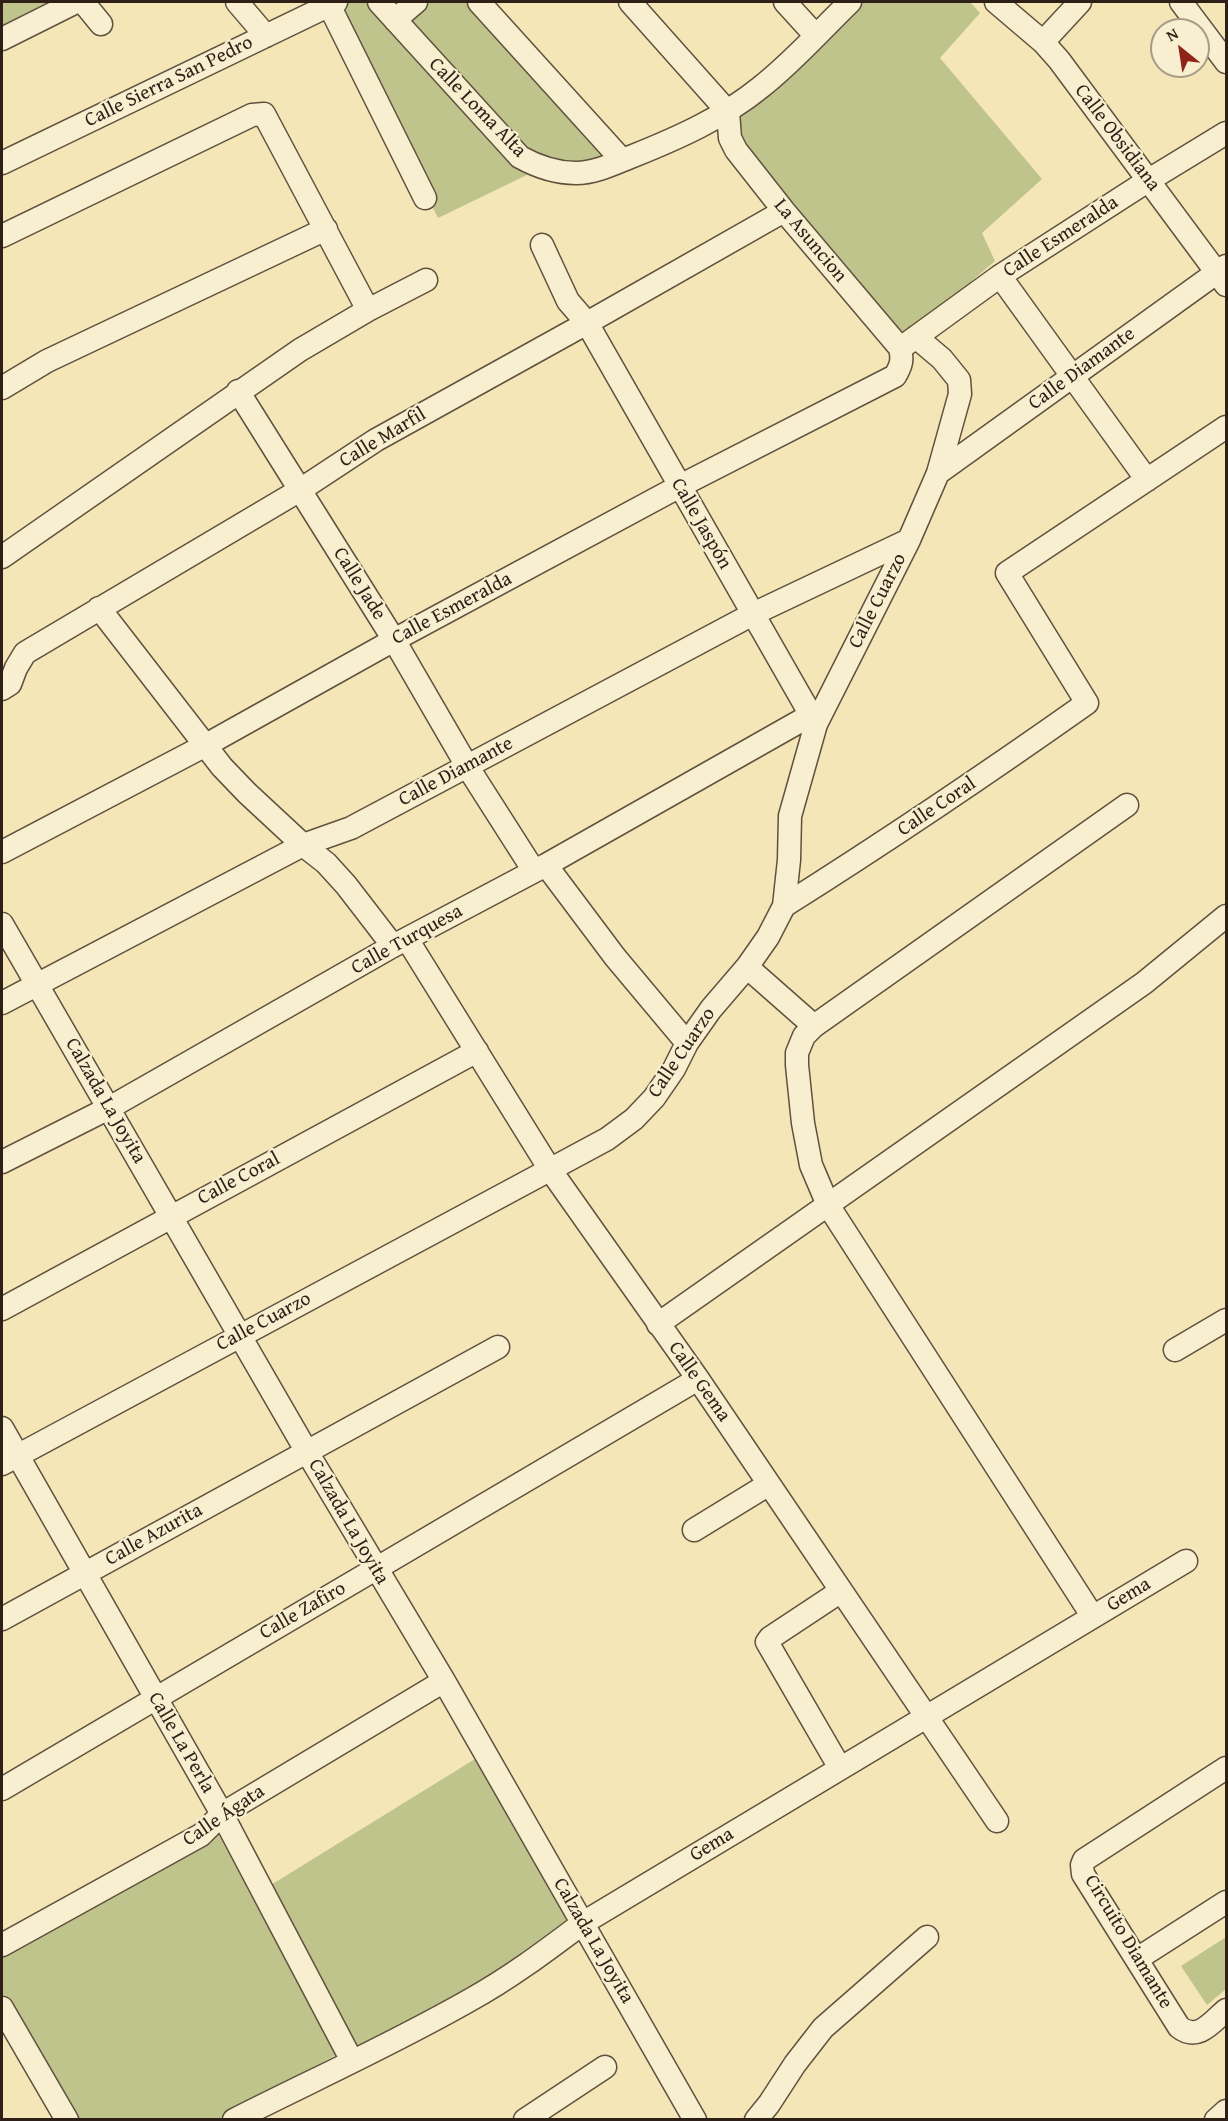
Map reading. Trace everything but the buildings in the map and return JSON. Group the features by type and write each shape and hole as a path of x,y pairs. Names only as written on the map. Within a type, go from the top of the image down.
{"street":[{"path":"2,39 76,2"},
{"path":"83,2 100,24"},
{"path":"237,2 266,36"},
{"name":"Calle Loma Alta","path":"380,2 520,157 553,171 578,173 597,170 671,141 728,112 763,86 850,2"},
{"path":"395,20 416,2"},
{"path":"479,2 622,160"},
{"path":"630,2 728,112"},
{"path":"784,2 816,36"},
{"name":"Calle Obsidiana","path":"996,2 1043,42 1059,60 1223,275"},
{"path":"1043,42 1080,2"},
{"path":"1182,2 1227,62"},
{"path":"333,3 425,198"},
{"name":"Calle Sierra San Pedro","path":"2,163 333,3"},
{"name":"La Asuncion","path":"728,112 730,138 736,150 784,211 906,350"},
{"path":"2,237 259,113 264,114 368,310"},
{"name":"Calle Esmeralda","path":"2,852 206,746 394,640 680,486 895,376 906,350 1000,276 1149,180 1227,133"},
{"name":"Calle Marfil","path":"2,689 10,684 25,653 300,490 376,440 784,211"},
{"path":"2,388 47,361 326,229"},
{"name":"Calle Jaspón","path":"542,245 568,301 587,323 813,719"},
{"name":"Calle Diamante","path":"938,473 1071,377 1223,275"},
{"path":"1000,276 1147,480 1227,426"},
{"path":"2,556 300,350 368,310 426,280"},
{"name":"Calle Cuarzo","path":"9,1459 607,1139 634,1119 654,1098 674,1069 687,1043 711,1009 747,968 768,937 784,906 789,860 790,816 813,719 909,540 938,473 960,394 959,380 942,359 906,350"},
{"name":"Calle Jade","path":"238,391 394,640 467,766 540,868 687,1043"},
{"name":"Calle Coral","path":"784,906 951,798 1087,702 1007,573 1147,480"},
{"name":"Calle Diamante","path":"2,1003 303,845 351,828 753,614 909,540"},
{"name":"Calle Gema","path":"99,608 222,767 303,845 326,863 400,943 477,1051 549,1168 698,1379 997,1821"},
{"name":"Calle Turquesa","path":"2,1162 109,1108 400,943 813,719"},
{"path":"1093,1617 828,1205 811,1165 803,1123 797,1053 804,1036 814,1026 1127,805"},
{"path":"658,1324 1144,983 1227,916"},
{"name":"Calzada La Joyita","path":"2,924 307,1452 584,1923 695,2120"},
{"path":"747,968 814,1026"},
{"name":"Calle Coral","path":"2,1309 477,1051"},
{"path":"1175,1350 1227,1320"},
{"name":"Calle Azurita","path":"2,1619 498,1347"},
{"name":"Calle Zafiro","path":"2,1789 698,1379"},
{"name":"Calle La Perla","path":"2,1428 9,1459 84,1574 222,1814 352,2061"},
{"path":"694,1530 769,1484"},
{"name":"Gema","path":"234,2120 472,1999 532,1961 584,1923 1186,1561"},
{"path":"840,1768 767,1642 841,1590"},
{"name":"Calle Ágata","path":"2,1944 201,1835 222,1814 444,1682"},
{"name":"Circuito Diamante","path":"1227,1768 1084,1860 1082,1865 1083,1874 1179,2027 1194,2034 1227,2010"},
{"path":"1137,1959 1227,1902"},
{"path":"756,2120 823,2028 927,1937"},
{"path":"2,2008 67,2120"},
{"path":"525,2120 605,2067"},
{"path":"1216,2120 1227,2111"}],"green space":[{"path":"2,2 69,2 2,36"},
{"path":"349,2 375,2 531,173 438,218 336,9"},
{"path":"422,2 471,2 614,157 584,166 523,153 400,20"},
{"path":"858,2 970,2 980,13 940,58 1042,179 982,233 995,261 903,340 738,140 736,113"},
{"path":"475,1759 575,1921 468,1996 354,2053 266,1888"},
{"path":"216,1830 336,2055 219,2119 72,2119 2,1999 2,1952"},
{"path":"1226,1937 1226,1989 1207,2005 1181,1966"}]}
